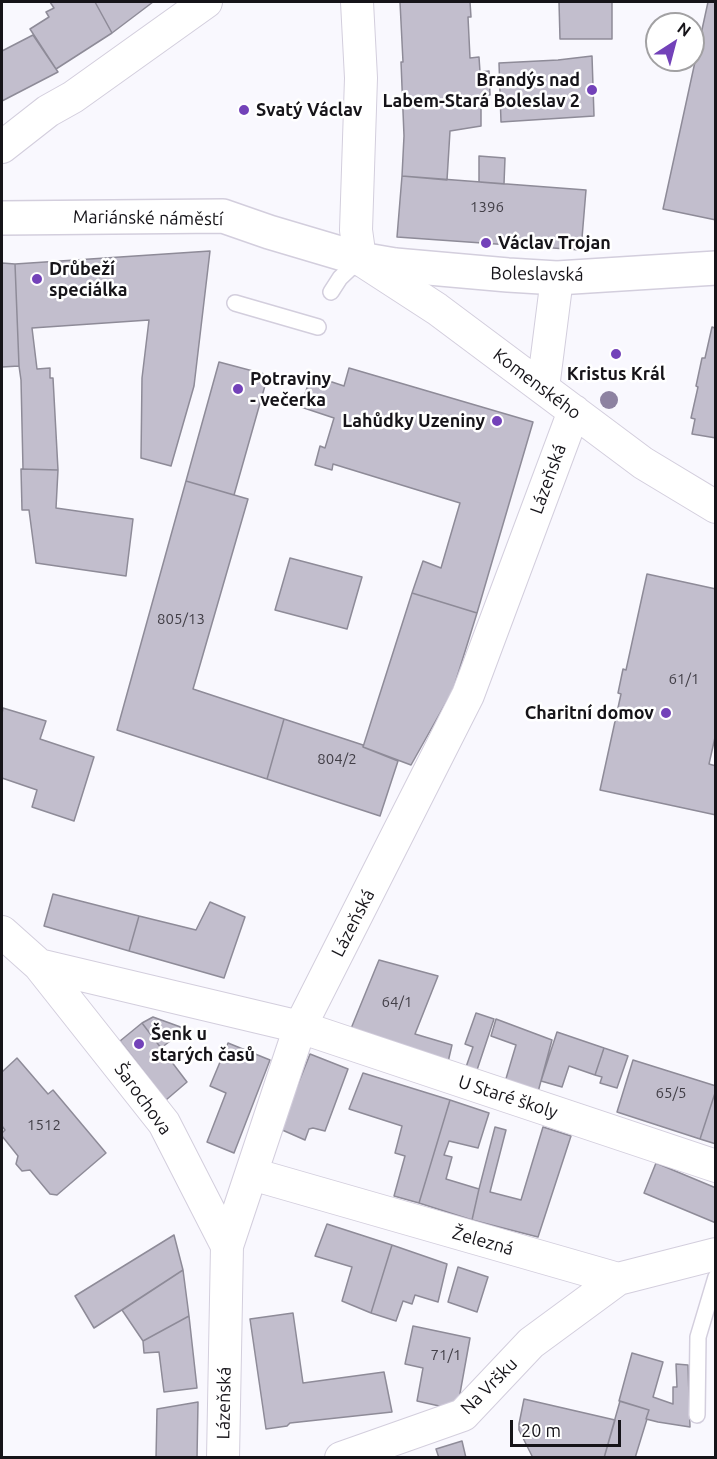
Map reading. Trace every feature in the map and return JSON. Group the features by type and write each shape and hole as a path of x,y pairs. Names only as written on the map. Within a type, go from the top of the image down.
{"main road":[{"name":"Mariánské náměstí","path":"2,218 223,216 360,259 395,265"},
{"name":"Boleslavská","path":"395,265 557,278 716,268"}],"street":[{"path":"2,147 48,111 73,97 206,2"},
{"path":"357,2 360,78 356,230 360,259"},
{"name":"Komenského","path":"360,259 437,309 643,463 716,507"},
{"path":"543,388 557,278"},
{"name":"Lázeňská","path":"223,1458 227,1246 300,1027 468,695 574,411"},
{"name":"Šarochova","path":"2,932 39,965 164,1123 227,1246"},
{"name":"Šarochova","path":"39,965 300,1027"},
{"name":"U Staré školy","path":"300,1027 716,1166"},
{"name":"Železná","path":"252,1174 618,1280"},
{"path":"618,1280 716,1254"},
{"name":"Na Vršku","path":"342,1458 464,1415 531,1343 618,1280"}],"lane":[{"path":"331,292 340,278 360,259"},
{"path":"236,303 318,327"},
{"path":"697,1415 698,1336 716,1277"}],"building":[{"path":"50,2 95,2 112,33 56,69 30,29 49,17 46,12 54,8"},
{"path":"95,2 153,2 112,33"},
{"path":"400,2 470,2 471,17 468,17 470,58 479,57 480,72 489,71 490,95 481,95 481,126 450,131 447,180 402,176 404,136"},
{"path":"559,2 612,2 612,39 560,39"},
{"path":"708,2 716,2 716,220 663,209 693,72 705,72 705,16"},
{"path":"33,35 58,72 2,101 2,51"},
{"path":"592,56 594,116 501,122 499,63"},
{"path":"479,156 505,158 504,184 479,182"},
{"path":"402,176 586,190 581,250 397,237"},
{"path":"210,251 194,386 171,466 141,458 142,378 149,320 32,328 37,369 50,368 50,378 53,378 58,470 23,469 15,264"},
{"path":"2,263 15,264 19,366 2,367"},
{"path":"716,326 716,438 692,434 695,419 691,418 702,358 705,358 712,327"},
{"path":"219,362 268,375 234,495 186,481"},
{"path":"349,368 533,422 477,613 412,593 423,561 441,568 460,503 333,464 332,470 315,465 320,446 325,448 334,418 301,407 311,375 344,386"},
{"path":"21,469 58,470 56,508 133,519 126,576 36,563 29,510 22,510"},
{"path":"186,481 248,499 193,689 284,719 267,779 117,730"},
{"path":"290,558 362,577 347,629 275,610"},
{"name":"Charitní domov","path":"647,574 716,589 716,733 709,764 716,766 716,815 600,790 621,694 618,693 623,669 626,670"},
{"path":"412,593 477,613 453,690 411,765 363,747"},
{"path":"3,708 46,721 40,739 94,757 74,821 32,807 37,790 2,778"},
{"path":"284,719 363,745 363,747 398,761 380,816 267,779"},
{"path":"53,894 139,916 129,951 44,926"},
{"path":"210,902 245,917 224,978 129,951 139,916 196,930"},
{"path":"379,960 438,976 415,1034 452,1045 448,1062 350,1031"},
{"path":"476,1013 494,1019 477,1070 466,1067 473,1047 465,1044"},
{"path":"153,1017 186,1029 161,1048 142,1023"},
{"path":"496,1019 552,1040 538,1092 505,1082 516,1045 491,1036"},
{"path":"142,1023 187,1082 166,1100 120,1041"},
{"path":"557,1032 604,1048 595,1075 569,1066 562,1087 541,1081"},
{"path":"228,1043 270,1060 234,1153 207,1142 226,1093 210,1086"},
{"path":"604,1048 628,1056 617,1088 600,1083 602,1077 595,1075"},
{"path":"310,1054 348,1069 325,1131 309,1129 305,1140 280,1129"},
{"path":"17,1058 48,1094 53,1090 106,1153 57,1195 50,1194 30,1170 22,1171 16,1164 18,1156 2,1136 5,1130 2,1126 2,1072"},
{"path":"633,1060 716,1086 700,1139 617,1112"},
{"path":"363,1073 450,1100 419,1203 394,1196 405,1156 395,1153 402,1126 349,1109"},
{"path":"716,1090 716,1144 700,1139"},
{"path":"450,1100 489,1113 478,1148 449,1141 444,1155 452,1157 446,1179 479,1189 472,1220 419,1203"},
{"path":"495,1127 506,1130 490,1192 521,1200 543,1127 571,1136 538,1237 472,1220"},
{"path":"656,1163 716,1188 716,1223 644,1193"},
{"path":"327,1224 392,1245 371,1313 342,1301 352,1267 315,1256"},
{"path":"174,1235 183,1270 94,1328 75,1296"},
{"path":"392,1245 447,1264 438,1302 415,1295 412,1304 403,1301 396,1321 371,1313"},
{"path":"458,1267 488,1277 477,1312 448,1302"},
{"path":"183,1270 189,1316 143,1341 122,1310"},
{"path":"293,1313 303,1383 384,1372 392,1412 290,1423 287,1426 266,1429 250,1319"},
{"path":"189,1316 197,1388 164,1392 159,1352 144,1353 143,1341"},
{"path":"413,1326 470,1338 457,1410 417,1401 423,1368 405,1364"},
{"path":"632,1353 663,1362 653,1397 673,1404 673,1387 677,1387 676,1364 688,1365 690,1427 646,1419 649,1410 619,1401"},
{"path":"524,1399 615,1420 604,1458 533,1458 519,1430"},
{"path":"620,1401 649,1410 647,1419 635,1458 604,1458"},
{"path":"198,1402 197,1458 156,1458 157,1409"},
{"path":"462,1441 466,1458 439,1458 436,1449"}],"place":[{"name":"Brandýs nad Labem-Stará Boleslav 2","path":"592,90"},
{"name":"Svatý Václav","path":"244,110"},
{"name":"Václav Trojan","path":"486,243"},
{"name":"Drůbeží speciálka","path":"37,279"},
{"name":"Kristus Král","path":"616,354"},
{"name":"Potraviny - večerka","path":"238,389"},
{"name":"Lahůdky Uzeniny","path":"497,421"},
{"name":"Charitní domov","path":"666,713"},
{"name":"Šenk u starých časů","path":"139,1044"}]}
